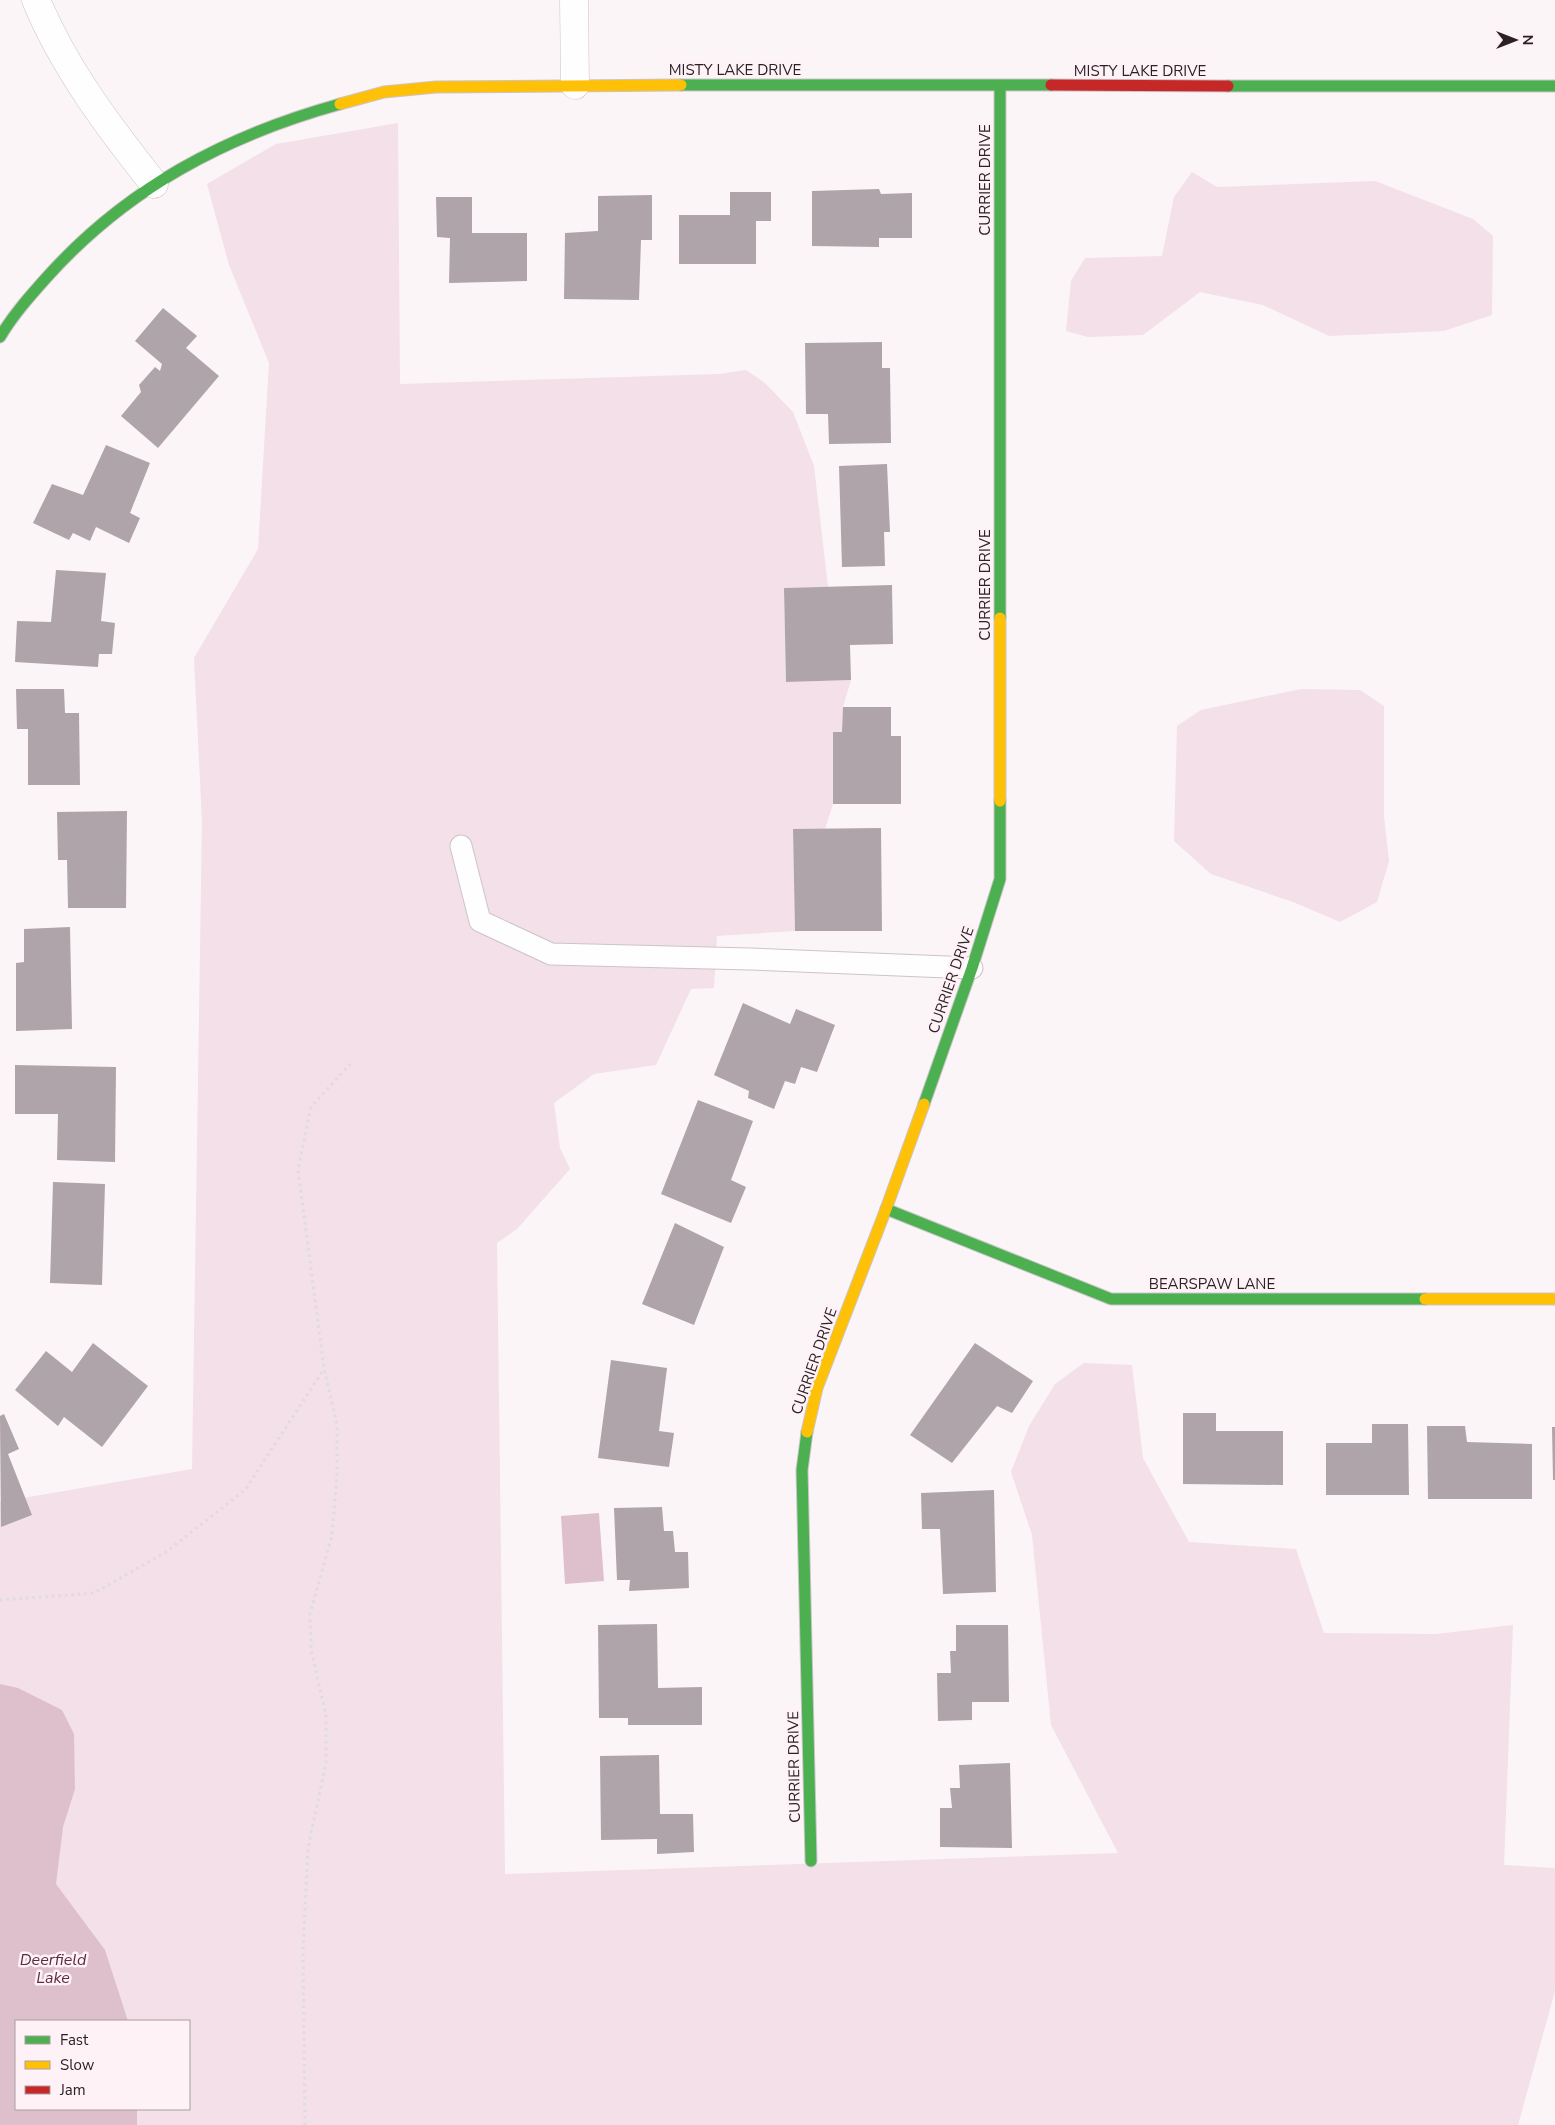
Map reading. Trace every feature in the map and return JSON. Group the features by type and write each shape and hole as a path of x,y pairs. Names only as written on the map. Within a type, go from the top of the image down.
{"street":[{"path":"36,0 47,25 80,83 109,126 154,184"},
{"path":"574,0 575,85"},
{"name":"MISTY LAKE DRIVE","path":"0,337 7,324 44,279 84,237 154,184 214,149 259,128 323,107 388,91 445,86 575,85 1555,86"},
{"name":"CURRIER DRIVE","path":"811,1861 802,1470 807,1428 817,1388 886,1209 972,968 1000,879 1000,86"},
{"name":"BEARSPAW LANE","path":"886,1209 1111,1299 1555,1299"}],"lane":[{"path":"461,846 480,921 550,954 750,959 972,968"}],"path":[{"path":"305,2125 304,1949 308,1858 326,1763 326,1715 311,1650 310,1614 332,1534 338,1476 338,1424 324,1368 298,1170 311,1107 351,1063"},
{"path":"0,1600 94,1593 166,1552 245,1490 324,1368"}],"shaded area":[{"path":"398,123 400,384 719,374 746,370 765,383 793,412 814,466 828,587 784,588 786,682 851,680 843,707 842,732 833,733 833,804 825,829 793,829 795,931 717,936 714,988 691,989 656,1065 594,1074 554,1103 560,1148 570,1169 517,1229 497,1243 505,1874 1118,1853 1051,1725 1032,1535 1011,1472 1029,1426 1055,1384 1084,1363 1132,1365 1143,1458 1189,1542 1296,1549 1324,1633 1436,1634 1513,1625 1504,1865 1555,1868 1555,1991 1518,2125 0,2125 0,1502 192,1469 202,822 194,658 258,549 269,363 229,265 207,184 276,144"},
{"path":"1192,172 1217,187 1375,181 1473,219 1493,236 1492,315 1444,331 1329,336 1263,305 1200,292 1143,335 1088,337 1066,331 1071,281 1085,258 1162,256 1174,197"},
{"path":"1301,689 1360,690 1384,706 1384,817 1389,861 1377,902 1340,922 1293,902 1211,874 1174,841 1177,726 1201,710"}],"water":[{"path":"599,1513 604,1581 565,1584 561,1516"},
{"name":"Deerfield Lake","path":"0,1684 18,1688 62,1710 74,1734 75,1789 63,1827 56,1884 105,1950 128,2020 15,2020 15,2110 137,2110 137,2125 0,2125"}],"building":[{"path":"879,189 881,194 912,193 912,238 879,238 879,247 812,246 812,191"},
{"path":"730,192 771,192 771,221 756,221 756,264 679,264 679,215 730,215"},
{"path":"652,195 652,240 641,240 639,300 564,299 565,233 598,231 598,196"},
{"path":"436,197 472,197 472,233 527,233 527,281 449,283 450,238 437,237"},
{"path":"163,308 197,336 186,348 219,376 158,448 121,416 141,392 139,385 155,367 160,371 162,364 135,341"},
{"path":"882,342 882,368 890,368 891,443 829,444 828,414 806,414 805,343"},
{"path":"106,445 150,463 130,513 140,518 129,543 96,527 90,541 73,533 69,540 33,523 52,484 83,495"},
{"path":"887,464 890,532 884,532 885,566 842,567 839,466"},
{"path":"56,570 106,573 101,621 115,623 112,654 99,654 98,667 15,662 17,621 51,622"},
{"path":"892,585 893,644 850,645 851,680 786,682 784,588"},
{"path":"16,689 64,689 65,713 79,713 80,785 28,785 28,729 17,729"},
{"path":"843,707 891,707 891,736 901,736 901,804 833,804 833,732 842,732"},
{"path":"127,811 126,908 68,908 67,860 58,860 57,812"},
{"path":"881,828 882,931 795,931 793,829"},
{"path":"70,927 72,1029 16,1031 16,963 24,962 24,929"},
{"path":"743,1003 790,1024 796,1009 835,1025 817,1072 801,1067 795,1084 785,1081 774,1109 748,1098 749,1091 714,1075"},
{"path":"15,1065 116,1067 115,1162 57,1160 58,1114 15,1114"},
{"path":"698,1100 753,1121 731,1180 746,1187 731,1223 661,1194"},
{"path":"53,1182 105,1184 102,1285 50,1283"},
{"path":"675,1223 724,1247 694,1325 642,1304"},
{"path":"93,1343 148,1386 102,1447 64,1417 58,1426 15,1390 46,1351 72,1372"},
{"path":"975,1343 1033,1381 1012,1413 997,1406 952,1463 910,1435"},
{"path":"611,1360 667,1368 659,1431 674,1433 669,1467 598,1458"},
{"path":"1183,1413 1216,1413 1216,1431 1283,1431 1283,1485 1183,1484"},
{"path":"4,1414 19,1449 8,1454 32,1515 1,1527 0,1416"},
{"path":"1372,1424 1408,1424 1409,1495 1326,1495 1326,1443 1372,1443"},
{"path":"1427,1426 1465,1426 1467,1442 1532,1444 1532,1499 1428,1499"},
{"path":"1552,1427 1555,1427 1555,1480 1553,1480"},
{"path":"994,1490 996,1592 943,1594 940,1529 922,1529 921,1493"},
{"path":"662,1507 664,1531 673,1531 675,1552 688,1552 689,1588 629,1591 630,1580 617,1580 614,1508"},
{"path":"657,1624 658,1688 702,1687 702,1725 628,1725 628,1718 599,1718 598,1625"},
{"path":"956,1625 1008,1625 1009,1702 972,1702 972,1720 938,1721 937,1673 951,1673 950,1651 956,1651"},
{"path":"659,1755 660,1814 693,1814 694,1852 657,1854 657,1839 601,1840 600,1756"},
{"path":"1010,1763 1012,1848 940,1847 940,1808 952,1808 950,1788 960,1788 959,1765"}],"traffic: fast":[{"path":"681,85 1051,85"},
{"path":"1000,86 1000,618"},
{"path":"1228,86 1555,86"},
{"path":"0,337 28,299 78,245 110,217 145,192 180,169 218,149 257,132 340,104"},
{"path":"924,1104 972,968 1000,879 1000,801"},
{"path":"886,1209 1111,1299 1425,1299"},
{"path":"807,1432 802,1470 811,1861"}],"traffic: slow":[{"path":"340,104 384,92 436,87 681,85"},
{"path":"1000,618 1000,801"},
{"path":"807,1432 817,1388 924,1104"},
{"path":"1425,1299 1555,1299"}],"traffic: jam":[{"path":"1051,85 1228,86"}]}
